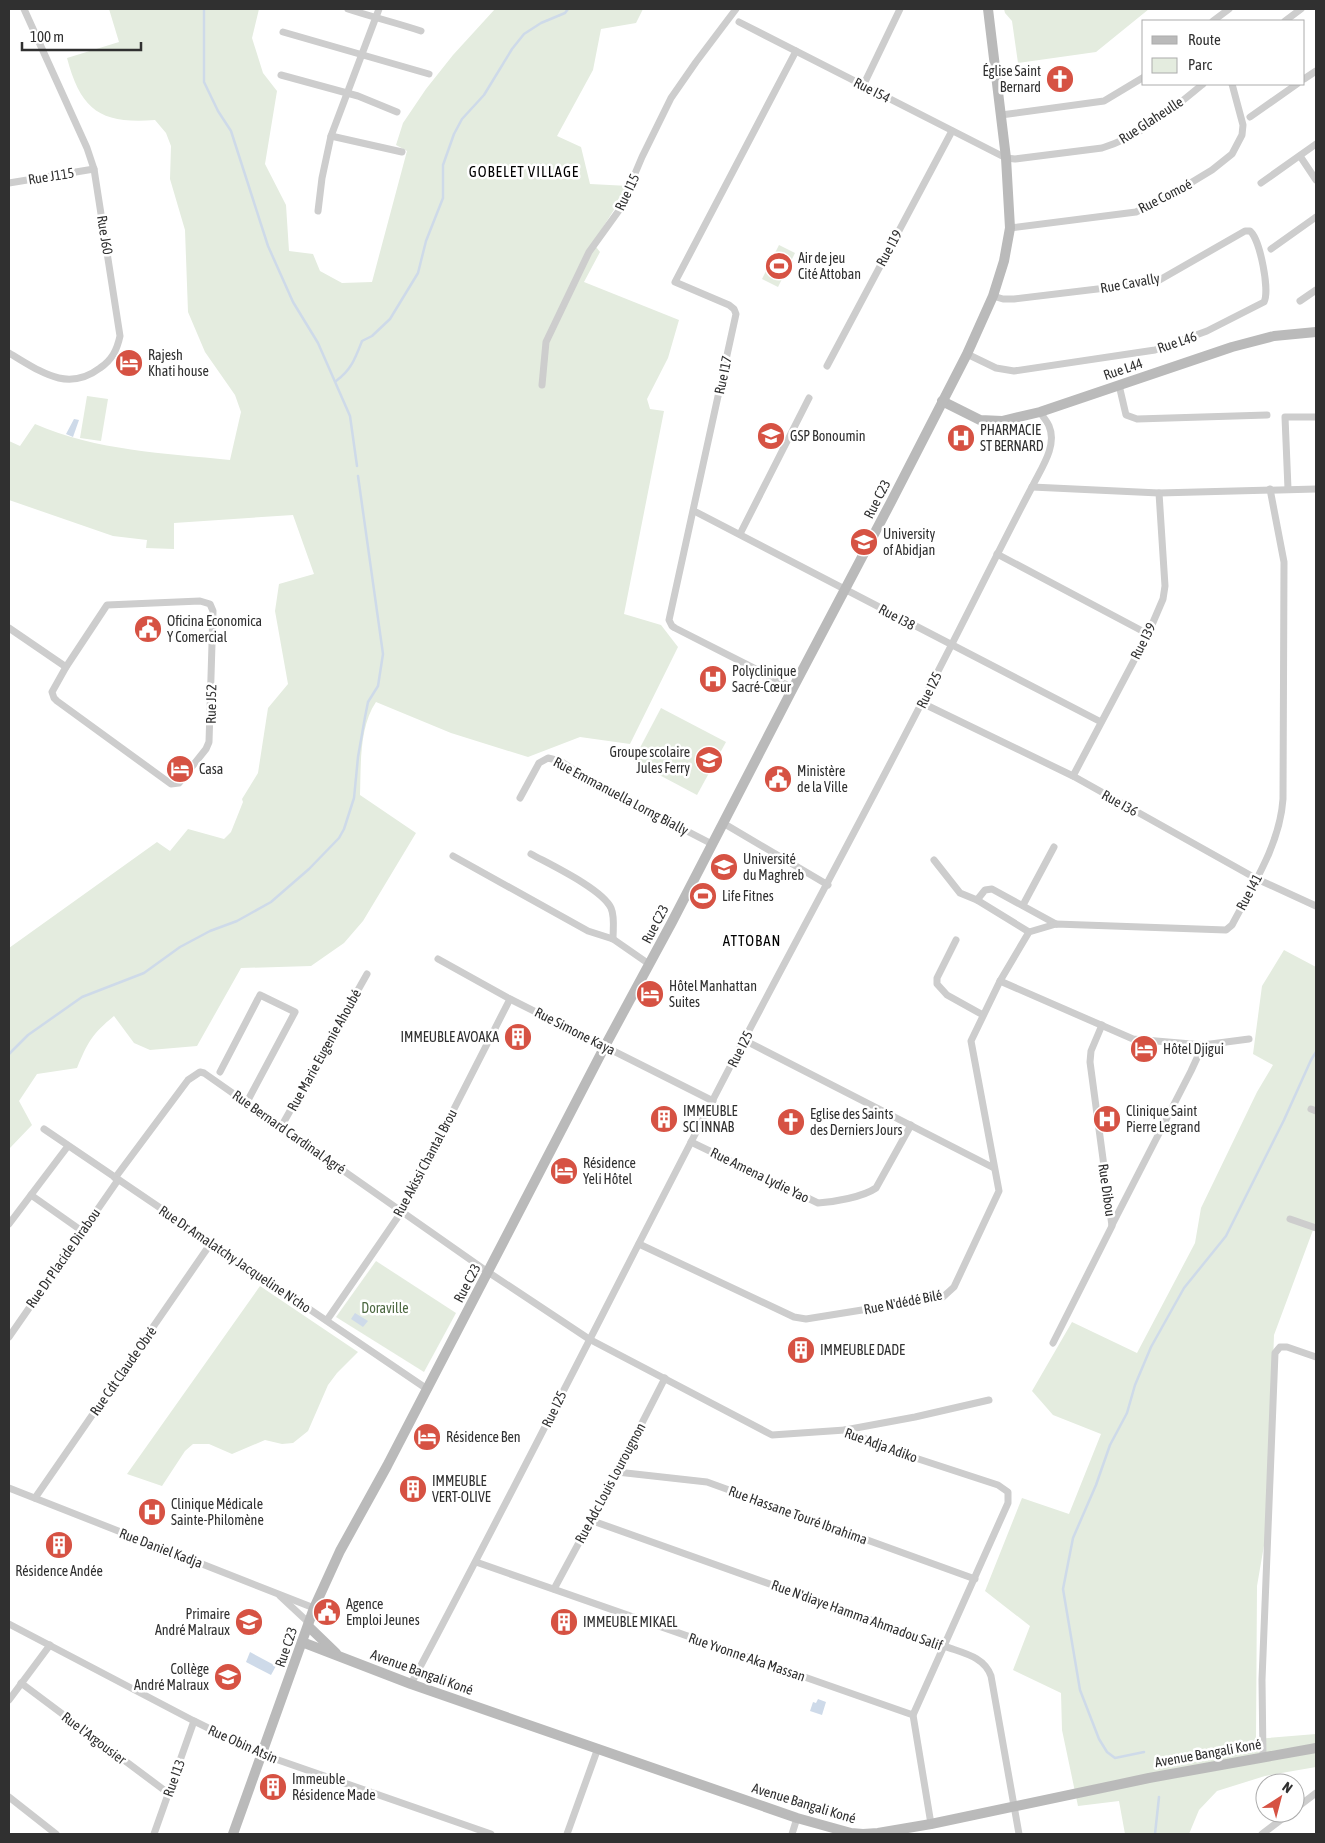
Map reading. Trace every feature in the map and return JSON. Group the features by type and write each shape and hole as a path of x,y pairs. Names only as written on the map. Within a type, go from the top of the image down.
{"street":[{"name":"Rue J60","path":"9,353 56,378 70,381 94,373 114,356 120,336 94,169 87,148 24,9"},
{"path":"348,9 376,18 384,18 421,31"},
{"path":"318,211 322,178 331,136 379,9"},
{"name":"Rue I15","path":"542,385 546,342 589,252 620,209 642,157 671,98 736,9"},
{"path":"863,86 900,9"},
{"name":"Rue C23","path":"233,1834 314,1608 340,1551 387,1466 792,688 845,590 967,354 993,296 1004,261 1010,228 1006,158 988,9"},
{"path":"1214,20 1229,9"},
{"path":"1286,20 1302,9"},
{"name":"Rue I54","path":"739,22 1006,158"},
{"path":"283,32 429,74"},
{"name":"Rue I17","path":"792,688 675,628 670,624 670,616 736,314 734,309 729,306 675,282 796,51"},
{"path":"1305,78 1316,70"},
{"path":"281,75 347,93 397,112"},
{"path":"1001,115 1104,101 1142,78"},
{"name":"Rue Glaheulle","path":"1006,158 1015,159 1102,148 1113,144 1154,122 1178,106 1202,85"},
{"name":"Rue Comoé","path":"1010,228 1126,214 1148,207 1212,170 1232,154 1242,135 1239,108 1232,85"},
{"path":"1250,116 1296,85"},
{"name":"Rue I19","path":"827,366 952,131"},
{"path":"331,136 402,152"},
{"path":"1261,183 1316,144"},
{"path":"1300,156 1316,180"},
{"name":"Rue J115","path":"9,183 94,169"},
{"path":"1271,248 1316,217"},
{"name":"Rue Cavally","path":"993,296 1003,299 1014,299 1156,282 1245,231 1250,230 1254,234 1262,263"},
{"name":"Rue L46","path":"967,354 996,368 1014,371 1155,350 1207,331 1264,302 1267,295 1262,263"},
{"path":"1300,301 1316,290"},
{"name":"Rue L44","path":"942,401 980,420 1002,421 1040,412 1232,347 1274,336 1316,332"},
{"path":"1119,385 1126,415 1130,418 1267,415"},
{"path":"740,534 809,398"},
{"name":"Rue I25","path":"411,1684 476,1562 744,1040 828,885 952,646 996,554 1032,487 1049,451 1052,438 1049,426 1040,412"},
{"path":"1288,489 1285,417 1316,417"},
{"path":"1032,487 1159,493 1316,489"},
{"name":"Rue I41","path":"1030,932 1056,924 1226,930 1232,924 1257,879 1278,831 1282,814 1284,562 1270,489"},
{"name":"Rue I39","path":"1073,776 1148,634 1163,599 1165,586 1159,493"},
{"name":"Rue I38","path":"694,511 1101,722"},
{"path":"996,554 1148,634"},
{"name":"Rue J52","path":"200,601 210,604 213,610 210,734 208,745 179,783 171,784 54,698 53,689 66,666 109,604 200,601"},
{"path":"9,628 66,666"},
{"name":"Rue I36","path":"922,703 1073,776 1257,879 1316,906"},
{"name":"Rue Emmanuella Lorng Bially","path":"520,798 539,763 544,759 553,758 596,784 712,844"},
{"path":"723,823 828,885"},
{"path":"1023,905 1054,847"},
{"path":"531,854 580,881 607,902 612,910 613,939"},
{"path":"453,856 588,932 613,939 649,964"},
{"path":"934,860 960,893 977,900 1030,932 1000,980 983,1015 946,995 937,984 937,978 956,940"},
{"path":"977,900 985,890 992,889 1056,924"},
{"name":"Rue Simone Kaya","path":"438,958 510,999 713,1101"},
{"name":"Rue Marie Eugenie Ahoubé","path":"281,1127 367,974"},
{"path":"1000,980 1134,1039 1203,1045 1250,1040"},
{"path":"220,1072 260,995 295,1012 247,1102"},
{"name":"Rue Akissi Chantal Brou","path":"327,1320 402,1211 510,999"},
{"name":"Rue N'dédé Bilé","path":"639,1244 794,1318 806,1319 943,1297 954,1287 999,1191 971,1041 983,1015"},
{"name":"Rue Dibou","path":"1053,1343 1112,1226 1090,1062 1091,1051 1102,1025"},
{"path":"744,1040 994,1168"},
{"path":"1112,1226 1203,1045"},
{"name":"Rue Bernard Cardinal Agré","path":"116,1179 188,1080 195,1075 204,1073 488,1272"},
{"name":"Rue Amena Lydie Yao","path":"692,1142 818,1203 869,1193 876,1188 911,1125"},
{"name":"Rue Dr Amalatchy Jacqueline N'cho","path":"44,1129 426,1389"},
{"path":"9,1224 68,1146"},
{"name":"Rue Dr Placide Dirabou","path":"9,1337 82,1232 116,1179"},
{"path":"31,1195 82,1232"},
{"path":"1290,1219 1316,1228"},
{"name":"Rue Cdt Claude Obré","path":"34,1498 211,1243"},
{"name":"Rue Adja Adiko","path":"488,1272 589,1339 772,1434 845,1430 894,1451 998,1485 1008,1492 1008,1503 914,1715"},
{"path":"1263,1757 1262,1680 1275,1353 1280,1347 1288,1347 1316,1357"},
{"name":"Rue Adc Louis Lourougnon","path":"554,1589 665,1378"},
{"path":"845,1430 915,1417 989,1400"},
{"name":"Rue Hassane Touré Ibrahima","path":"617,1472 707,1482 975,1579"},
{"name":"Rue Daniel Kadja","path":"9,1488 314,1608"},
{"name":"Rue N'diaye Hamma Ahmadou Salif","path":"590,1520 980,1660 988,1667 991,1676 1014,1806"},
{"name":"Rue Yvonne Aka Massan","path":"476,1562 914,1715"},
{"path":"278,1594 341,1657"},
{"name":"Rue Obin Atsin","path":"9,1624 261,1754 491,1834"},
{"name":"Avenue Bangali Koné","path":"302,1642 411,1684 797,1818 838,1830 863,1834 913,1831 930,1824 1149,1778 1316,1748"},
{"path":"9,1700 50,1645"},
{"name":"Rue l'Argousier","path":"21,1683 168,1793"},
{"path":"914,1715 930,1824"},
{"name":"Rue I13","path":"154,1834 194,1721"},
{"path":"567,1834 598,1748"},
{"path":"1305,1801 1316,1793"},
{"path":"9,1797 56,1834"},
{"path":"1014,1806 1019,1834"},
{"path":"792,1834 797,1818"},
{"path":"1262,1834 1277,1823"}],"green space":[{"path":"109,9 259,9 252,38 263,73 277,91 265,164 286,205 289,251 313,254 320,271 342,283 372,282 407,151 396,145 403,123 426,89 453,55 495,9 643,9 636,23 601,29 593,70 557,136 581,147 590,184 629,186 593,243 600,252 584,282 679,320 668,358 647,399 650,409 664,411 624,614 661,625 678,647 630,744 580,737 528,757 451,733 376,702 366,723 361,759 360,795 416,833 363,921 344,943 311,966 241,968 197,1046 150,1050 134,1043 114,1016 91,1039 77,1068 37,1074 19,1101 32,1125 9,1149 9,948 157,842 170,851 188,829 224,839 231,832 243,802 242,799 258,773 268,708 288,684 275,611 279,584 314,574 293,515 174,523 174,549 146,548 147,540 113,536 9,500 9,441 20,446 35,424 82,440 131,450 230,460 241,412 235,395 205,352 188,312 185,230 170,179 171,146 166,133 155,120 136,121 120,119 107,116 96,110 79,91 67,58 119,42"},
{"path":"1004,9 1149,9 1096,52 1018,63 1012,21"},
{"name":"Air de jeu Cité Attoban","path":"779,245 795,253 778,287 762,279"},
{"path":"87,396 108,399 101,441 80,438"},
{"path":"661,708 726,742 697,795 633,761"},
{"path":"1284,950 1316,967 1316,1222 1274,1335 1267,1528 1257,1586 1256,1739 1316,1734 1316,1767 1282,1773 1255,1773 1255,1779 1217,1791 1199,1810 1189,1834 1125,1834 1119,1801 1078,1806 1062,1730 1061,1693 1013,1670 1030,1626 985,1591 1022,1498 1069,1514 1101,1434 1053,1415 1032,1391 1072,1322 1137,1353 1195,1243 1201,1208 1257,1092 1273,1065 1253,1054 1262,986"},
{"name":"Doraville","path":"376,1261 456,1313 424,1372 336,1317"},
{"path":"260,1286 358,1352 328,1385 308,1431 293,1443 282,1444 265,1440 232,1454 209,1444 193,1444 185,1451 162,1486 127,1474"}],"water":[{"path":"74,419 79,420 73,437 66,434"},
{"path":"355,1313 368,1321 363,1327 351,1319"},
{"path":"250,1652 276,1666 271,1675 246,1662"},
{"path":"818,1699 826,1702 822,1715 810,1711 813,1702 816,1703"}],"waterway":[{"path":"204,9 204,82 218,111 231,131 268,246 293,302 318,343 350,416 357,466"},
{"path":"336,381 352,364 362,341 372,336 390,319 418,273 426,241 443,198 443,165 454,134 462,119 484,95 512,49 524,34 541,23 565,13 568,9"},
{"path":"9,1054 28,1035 82,997 144,973 180,947 210,931 237,921 271,902 309,869 339,838 344,829 354,798 358,757 368,702 378,686 383,654 358,476"},
{"path":"1144,1752 1115,1758 1107,1752 1099,1739 1080,1690 1063,1589 1073,1538 1096,1485 1110,1445 1127,1413 1135,1385 1151,1347 1184,1288 1226,1236 1316,1052"},
{"path":"1155,1834 1159,1797"}],"place":[{"name":"Église Saint Bernard","path":"1060,79"},
{"name":"Air de jeu Cité Attoban","path":"779,266"},
{"name":"Rajesh Khati house","path":"129,363"},
{"name":"GSP Bonoumin","path":"771,436"},
{"name":"PHARMACIE ST BERNARD","path":"961,438"},
{"name":"University of Abidjan","path":"864,542"},
{"name":"Oficina Economica Y Comercial","path":"148,629"},
{"name":"Polyclinique Sacré-Cœur","path":"713,679"},
{"name":"Groupe scolaire Jules Ferry","path":"709,760"},
{"name":"Casa","path":"180,769"},
{"name":"Ministère de la Ville","path":"778,779"},
{"name":"Université du Maghreb","path":"724,867"},
{"name":"Life Fitnes","path":"703,896"},
{"name":"Hôtel Manhattan Suites","path":"650,994"},
{"name":"IMMEUBLE AVOAKA","path":"518,1037"},
{"name":"Hôtel Djigui","path":"1144,1049"},
{"name":"IMMEUBLE SCI INNAB","path":"664,1119"},
{"name":"Clinique Saint Pierre Legrand","path":"1107,1119"},
{"name":"Eglise des Saints des Derniers Jours","path":"791,1122"},
{"name":"Résidence Yeli Hôtel","path":"564,1171"},
{"name":"IMMEUBLE DADE","path":"801,1350"},
{"name":"Résidence Ben","path":"427,1437"},
{"name":"IMMEUBLE VERT-OLIVE","path":"413,1489"},
{"name":"Clinique Médicale Sainte-Philomène","path":"152,1512"},
{"name":"Résidence Andée","path":"59,1545"},
{"name":"Agence Emploi Jeunes","path":"327,1612"},
{"name":"Primaire André Malraux","path":"249,1622"},
{"name":"IMMEUBLE MIKAEL","path":"564,1622"},
{"name":"Collège André Malraux","path":"228,1677"},
{"name":"Immeuble Résidence Made","path":"273,1787"}],"district":[{"name":"GOBELET VILLAGE","path":"524,171"},
{"name":"ATTOBAN","path":"752,940"}]}
